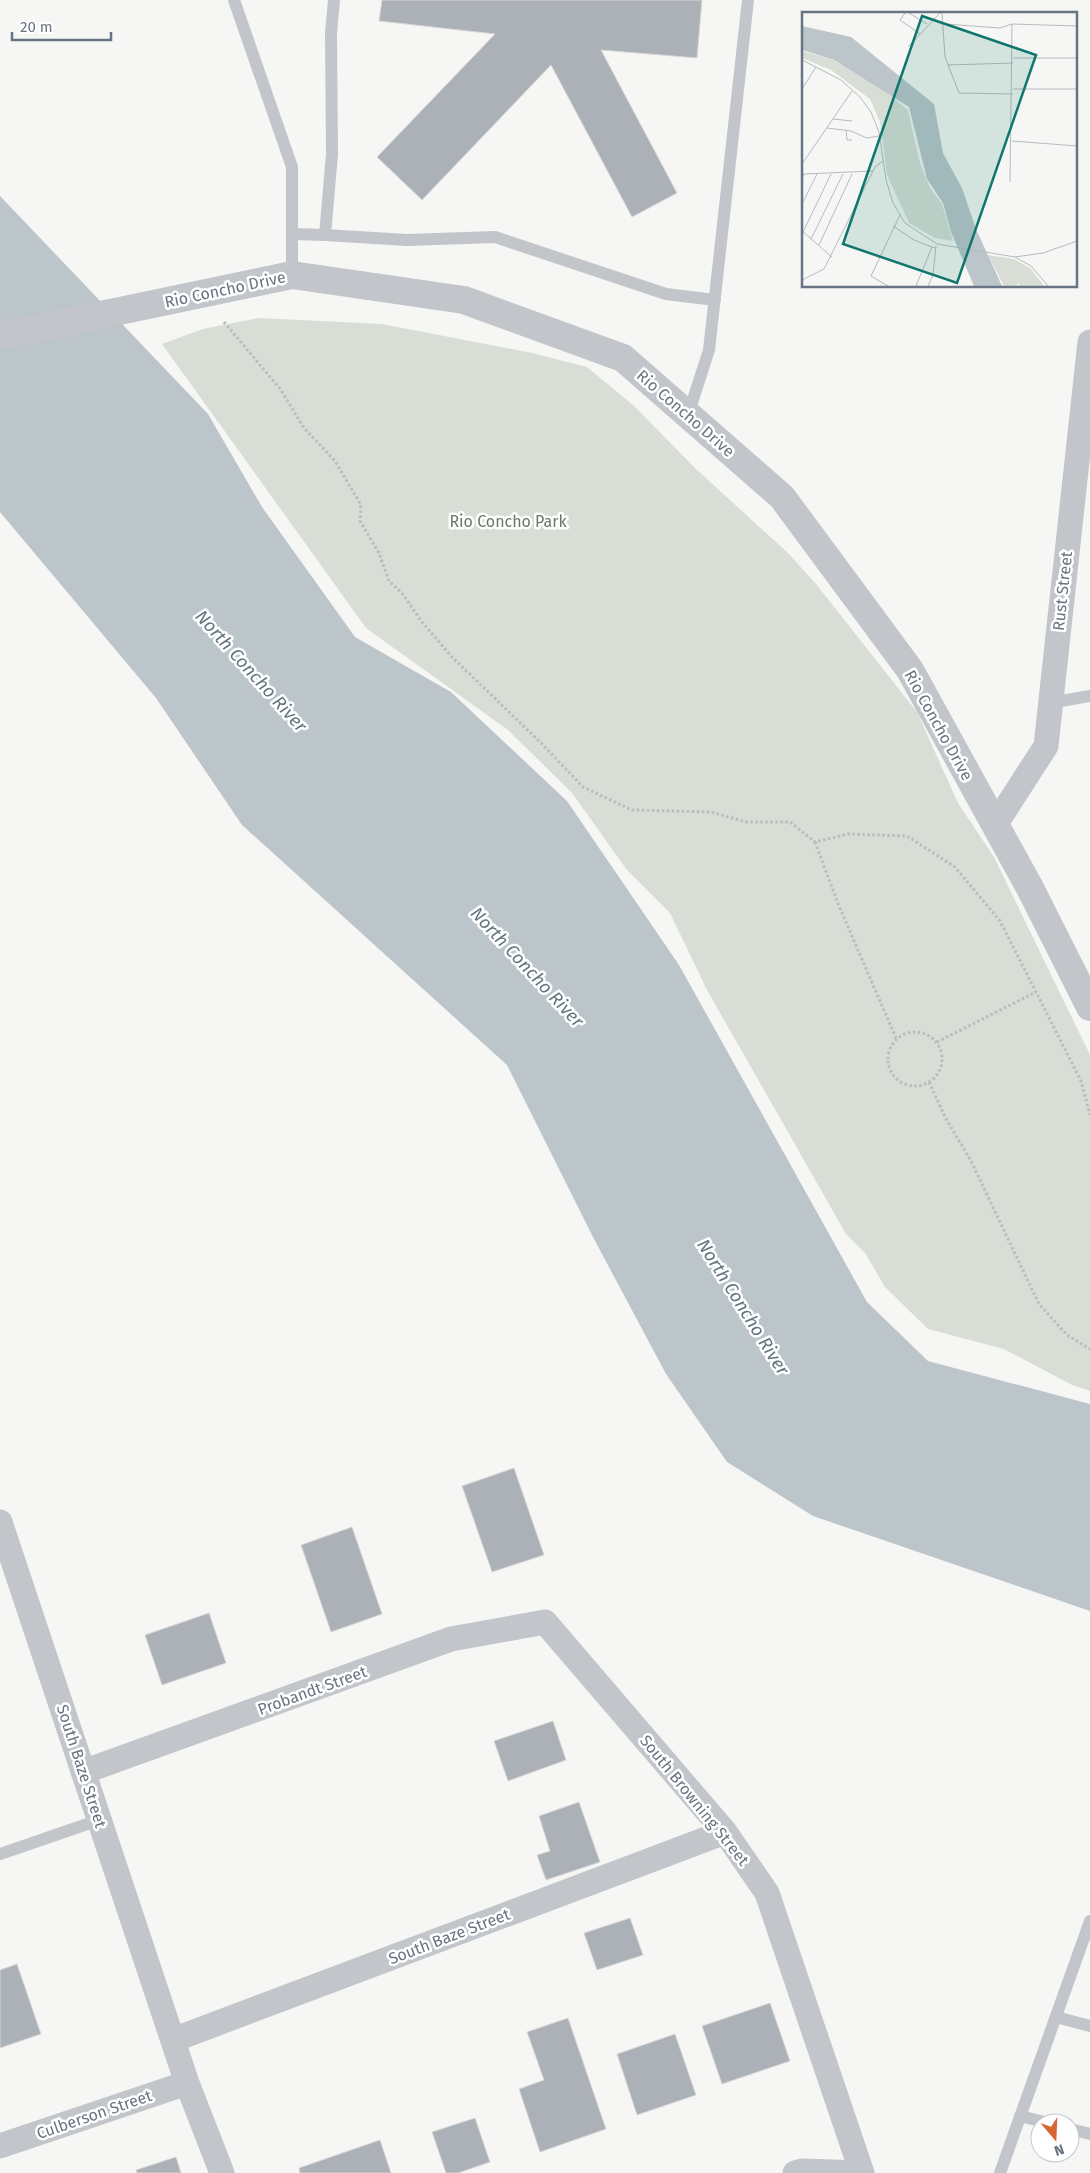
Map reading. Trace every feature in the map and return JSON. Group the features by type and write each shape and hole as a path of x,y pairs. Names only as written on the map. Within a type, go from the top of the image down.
{"street":[{"name":"Rio Concho Drive","path":"0,336 292,275 464,300 623,358 782,497 910,670 1030,888 1090,1006"},
{"name":"Rust Street","path":"995,826 1046,746 1090,342"},
{"name":"South Baze Street","path":"0,1522 187,2083 222,2173"},
{"name":"Probandt Street","path":"83,1772 451,1639 545,1622"},
{"name":"South Browning Street","path":"545,1622 725,1832 767,1893 862,2173"},
{"name":"South Baze Street","path":"173,2040 725,1832"},
{"name":"Culberson Street","path":"0,2146 187,2083"},
{"path":"795,2173 802,2171 862,2173"}],"lane":[{"path":"234,0 292,168 292,275"},
{"path":"325,235 332,154 332,33 334,0"},
{"path":"688,415 709,350 748,0"},
{"path":"292,234 407,240 495,237 666,294 715,300"},
{"path":"1050,703 1090,696"},
{"path":"0,1854 99,1820"},
{"path":"1000,2173 1090,1921"},
{"path":"1056,2017 1090,2026"},
{"path":"1020,2116 1030,2118"}],"path":[{"path":"201,295 281,390 304,428 335,461 361,504 360,521 379,553 388,581 402,593 422,622 451,656 542,744 583,787 632,810 710,812 746,822 790,822 815,842 839,906 896,1038"},
{"path":"815,842 848,834 907,836 955,867 1000,921 1081,1081 1090,1115"},
{"path":"937,1042 1036,992"},
{"path":"922,1032 937,1042 941,1050 941,1068 929,1082 911,1086 903,1084 890,1071 888,1053 896,1038 904,1033 922,1032"},
{"path":"929,1082 945,1117 971,1161 1039,1304 1067,1335 1090,1349"}],"green space":[{"name":"Rio Concho Park","path":"258,318 382,324 532,353 587,367 633,405 696,469 789,554 816,584 917,712 958,803 994,857 1090,1055 1090,1391 1072,1385 1004,1349 928,1329 885,1287 865,1253 846,1234 707,990 670,913 627,870 572,793 508,730 366,628 162,344 203,329"}],"water":[{"name":"North Concho River","path":"0,196 208,414 262,507 355,637 451,692 567,801 679,965 867,1302 928,1361 1090,1404 1090,1611 813,1516 727,1462 666,1374 594,1239 507,1065 242,825 156,698 0,512"}],"building":[{"path":"382,0 702,0 697,58 601,50 677,193 632,217 551,65 422,200 377,157 495,34 379,21"},
{"path":"514,1468 544,1555 492,1572 462,1486"},
{"path":"352,1527 382,1614 331,1632 301,1545"},
{"path":"209,1613 226,1663 162,1685 145,1635"},
{"path":"553,1721 566,1760 508,1781 494,1741"},
{"path":"579,1802 600,1862 546,1880 537,1855 550,1851 539,1816"},
{"path":"630,1918 643,1955 597,1970 584,1933"},
{"path":"17,1964 41,2034 0,2048 0,1970"},
{"path":"770,2003 790,2061 722,2084 702,2026"},
{"path":"568,2018 606,2129 540,2152 519,2089 544,2080 527,2032"},
{"path":"675,2034 696,2095 637,2115 617,2054"},
{"path":"475,2118 490,2162 458,2173 446,2173 432,2132"},
{"path":"380,2140 391,2173 300,2173 299,2168"},
{"path":"176,2157 181,2173 137,2173 136,2170"}]}
